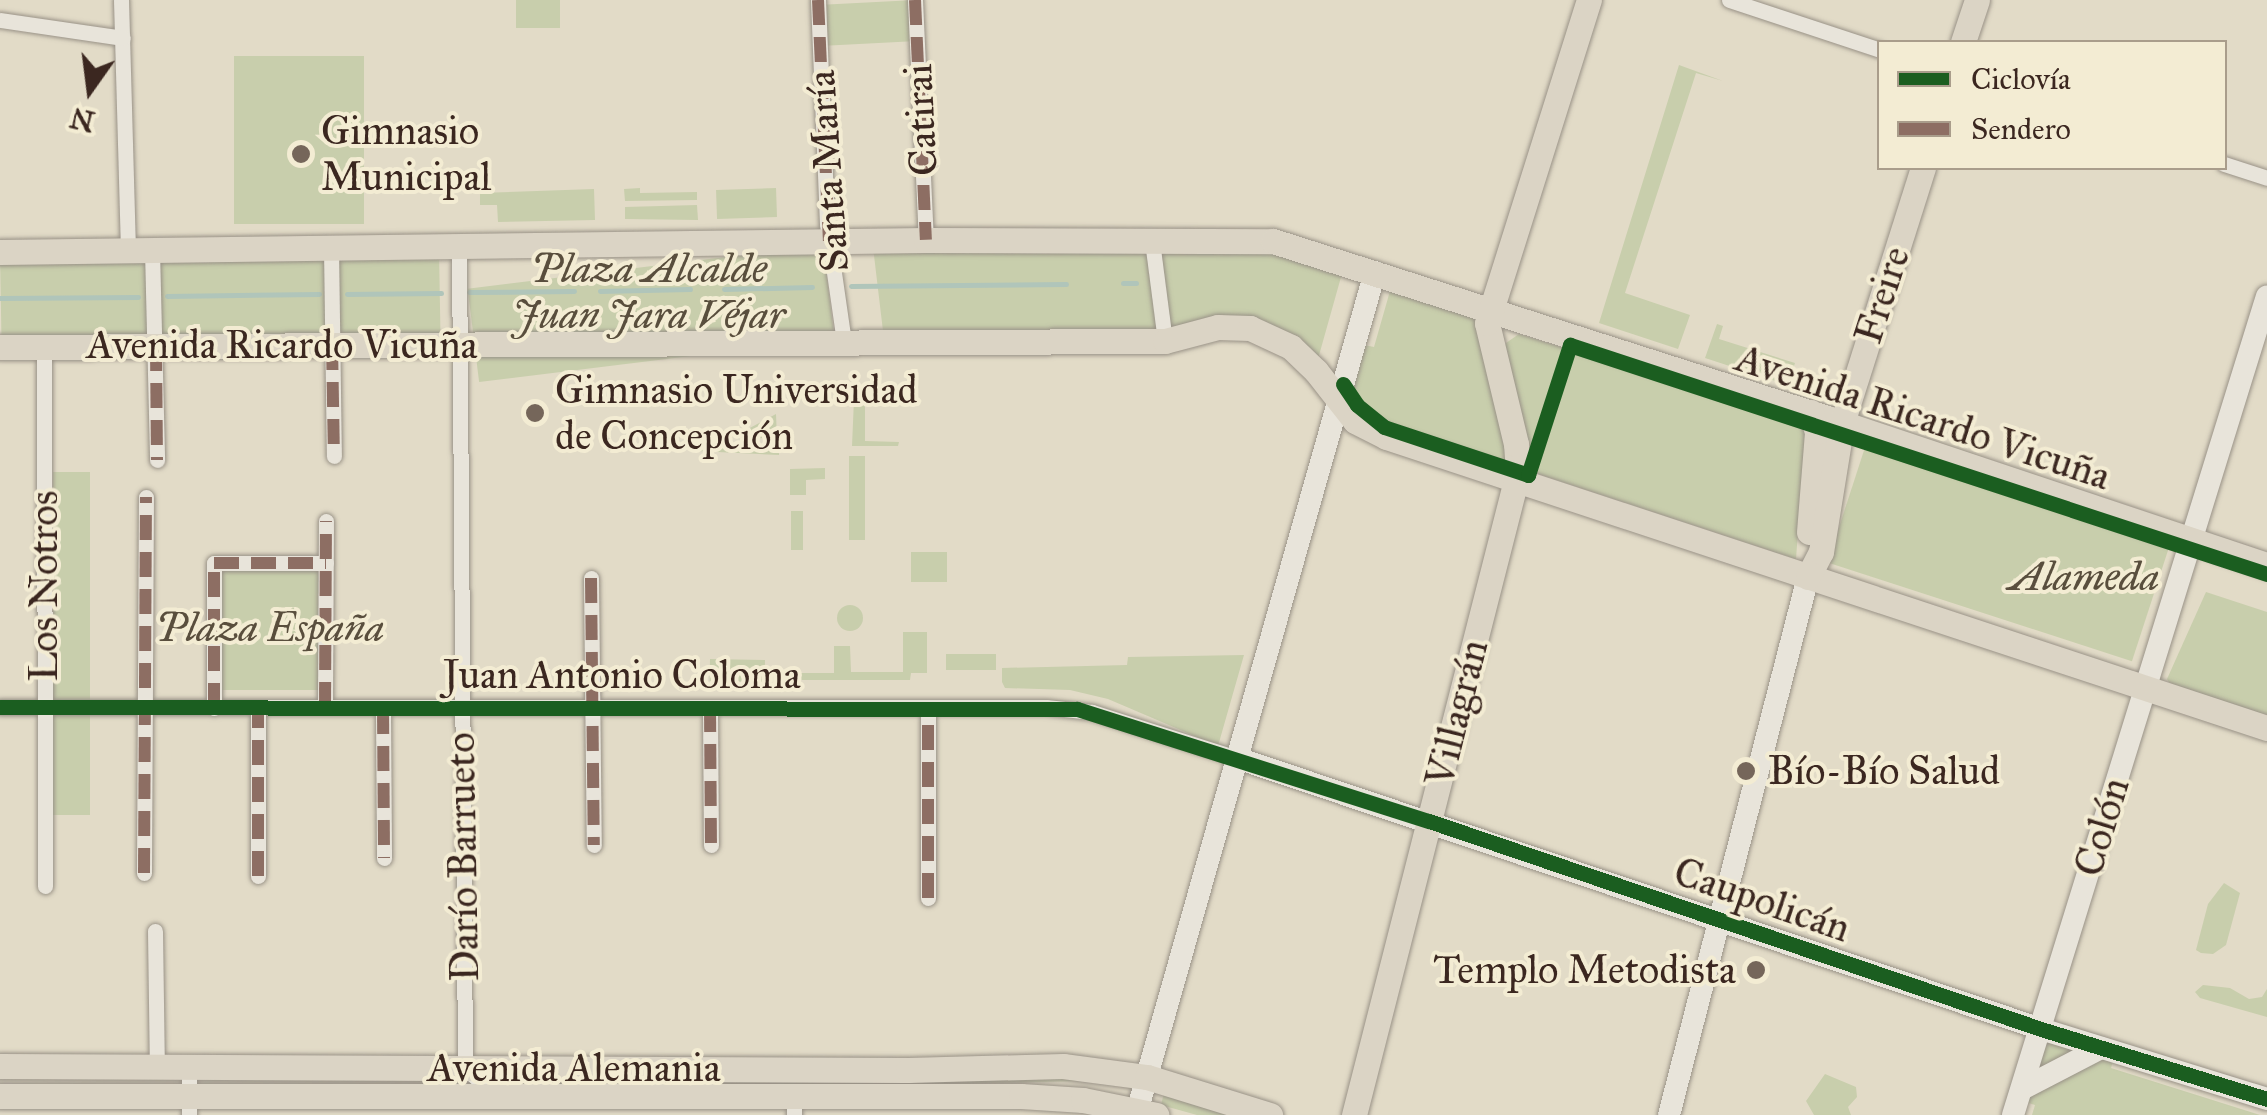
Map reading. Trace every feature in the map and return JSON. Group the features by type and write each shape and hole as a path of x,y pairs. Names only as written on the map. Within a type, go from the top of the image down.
{"main road":[{"path":"1490,311 1589,0"},
{"path":"1965,40 1977,0"},
{"name":"Freire","path":"1808,576 1822,552 1842,422 1922,170"},
{"name":"Avenida Ricardo Vicuña","path":"0,252 926,240 1273,241 1842,422 2267,565"},
{"name":"Villagrán","path":"1354,1109 1516,480 1518,453 1487,324 1490,311"},
{"name":"Avenida Ricardo Vicuña","path":"0,346 1165,341 1218,327 1250,328 1291,347 1355,422 1372,431 2267,728"},
{"path":"1497,364 1510,336 1536,329 1558,333"},
{"path":"1808,576 1817,432 1811,412"},
{"name":"Avenida Alemania","path":"0,1066 908,1070 1040,1065 1147,1078 1270,1115"},
{"name":"Avenida Alemania","path":"0,1096 189,1105 794,1105 1042,1097 1143,1113"}],"street":[{"path":"122,0 140,251 156,346 156,460"},
{"name":"Santa María","path":"818,0 829,241 844,342"},
{"name":"Catirai","path":"915,0 926,240"},
{"path":"1729,0 1877,49"},
{"path":"0,20 123,38"},
{"path":"2227,165 2267,178"},
{"path":"1152,241 1165,341"},
{"name":"Darío Barrueto","path":"459,247 466,1068"},
{"path":"331,248 334,456"},
{"path":"1143,1113 1147,1078 1375,272"},
{"name":"Colón","path":"2014,1115 2267,296"},
{"name":"Los Notros","path":"44,346 45,886"},
{"path":"144,873 146,497"},
{"path":"325,707 326,522"},
{"path":"214,708 214,563 326,563"},
{"path":"1669,1115 1808,576"},
{"path":"591,578 594,845"},
{"name":"Juan Antonio Coloma","path":"0,707 1077,709 1237,758"},
{"path":"710,707 711,845"},
{"path":"928,707 928,898"},
{"path":"258,708 258,876"},
{"path":"383,708 384,858"},
{"name":"Caupolicán","path":"1237,758 2041,1029 2267,1100"},
{"path":"156,932 157,1066"},
{"path":"2022,1089 2101,1048"},
{"path":"189,1066 189,1105"},
{"path":"466,1068 495,1105"}],"green space":[{"path":"516,0 560,0 560,28 516,28"},
{"path":"915,0 917,41 820,46 818,5"},
{"name":"Gimnasio Municipal","path":"234,56 364,56 364,224 234,224"},
{"path":"1679,65 1723,81 1696,73 1625,293 1690,315 1678,349 1599,323"},
{"path":"640,188 640,193 697,192 697,200 625,201 624,189"},
{"path":"776,188 777,217 717,219 716,190"},
{"path":"594,189 595,220 498,222 497,205 480,205 480,193"},
{"path":"697,205 698,220 625,219 625,207"},
{"path":"1237,244 1343,270 1316,366 1288,340 883,331 873,247"},
{"name":"Plaza Alcalde Juan Jara Véjar","path":"823,245 834,338 479,382 468,289"},
{"path":"439,250 441,336 2,344 0,258"},
{"path":"1392,284 1487,315 1511,476 1388,435 1343,400 1359,344 1374,347"},
{"path":"1717,324 1723,326 1719,339 1795,363 1788,385 1705,358"},
{"path":"1519,334 1573,351 1592,350 1806,421 1796,559 1520,468 1501,356 1506,343"},
{"path":"854,399 865,399 865,441 899,442 898,446 852,446"},
{"path":"776,414 777,439 686,434 687,429 744,431"},
{"name":"Alameda","path":"1869,435 2173,534 2132,661 1828,562"},
{"path":"689,444 779,448 779,455 697,451"},
{"path":"849,456 865,456 865,540 849,540"},
{"path":"825,468 825,479 806,480 806,495 790,495 790,469"},
{"path":"53,472 90,472 90,815 53,815"},
{"path":"791,511 803,511 803,550 791,550"},
{"path":"911,552 947,552 947,582 911,582"},
{"name":"Plaza España","path":"314,568 319,572 318,690 221,690 220,574 227,569"},
{"path":"2206,592 2267,612 2267,717 2171,686 2167,679"},
{"path":"850,605 859,609 863,618 859,627 850,631 841,627 837,618 841,609"},
{"path":"903,632 927,632 927,673 911,673 910,680 794,680 794,673 834,673 834,646 850,646 851,672 903,672"},
{"path":"946,654 996,654 996,670 946,670"},
{"path":"1244,655 1218,746 1108,699 1070,690 1005,688 1002,682 1002,668 1127,665 1128,657"},
{"path":"710,659 765,660 765,682 710,681"},
{"path":"2224,883 2240,893 2226,945 2213,954 2201,953 2196,950 2208,904"},
{"path":"2203,985 2230,988 2249,999 2262,997 2267,989 2267,1017 2200,998 2195,992"},
{"path":"2042,1032 2115,1054 2111,1068 2260,1115 2032,1115 2035,1105 2020,1100"},
{"path":"1825,1074 1856,1087 1857,1097 1848,1107 1851,1115 1814,1115 1806,1101"},
{"path":"1039,1075 1082,1081 895,1085 498,1083 498,1078"},
{"path":"1164,1093 1237,1115 1197,1115 1161,1105"}],"waterway":[{"path":"1123,283 1136,283"},
{"path":"851,286 1066,284"},
{"path":"724,289 812,287"},
{"path":"600,291 690,289"},
{"path":"469,292 574,291"},
{"path":"347,294 441,293"},
{"path":"167,296 319,294"},
{"path":"0,298 138,297"}],"marked path":[{"path":"818,0 829,241"},
{"path":"915,0 926,240"},
{"path":"332,345 334,456"},
{"path":"156,346 157,460"},
{"path":"144,873 146,497"},
{"path":"325,707 326,521"},
{"path":"214,708 214,563 326,563"},
{"path":"591,578 594,845"},
{"path":"258,707 258,876"},
{"path":"710,707 711,845"},
{"path":"928,707 928,898"},
{"path":"383,709 384,858"}],"cycle path":[{"path":"1343,384 1357,405 1384,427 1528,475 1570,345 2267,574"},
{"path":"0,707 1077,709 1429,821 2041,1029 2267,1099"}],"place":[{"name":"Gimnasio Municipal","path":"301,154"},
{"name":"Gimnasio Universidad de Concepción","path":"535,413"},
{"name":"Bío-Bío Salud","path":"1746,771"},
{"name":"Templo Metodista","path":"1756,970"}]}
